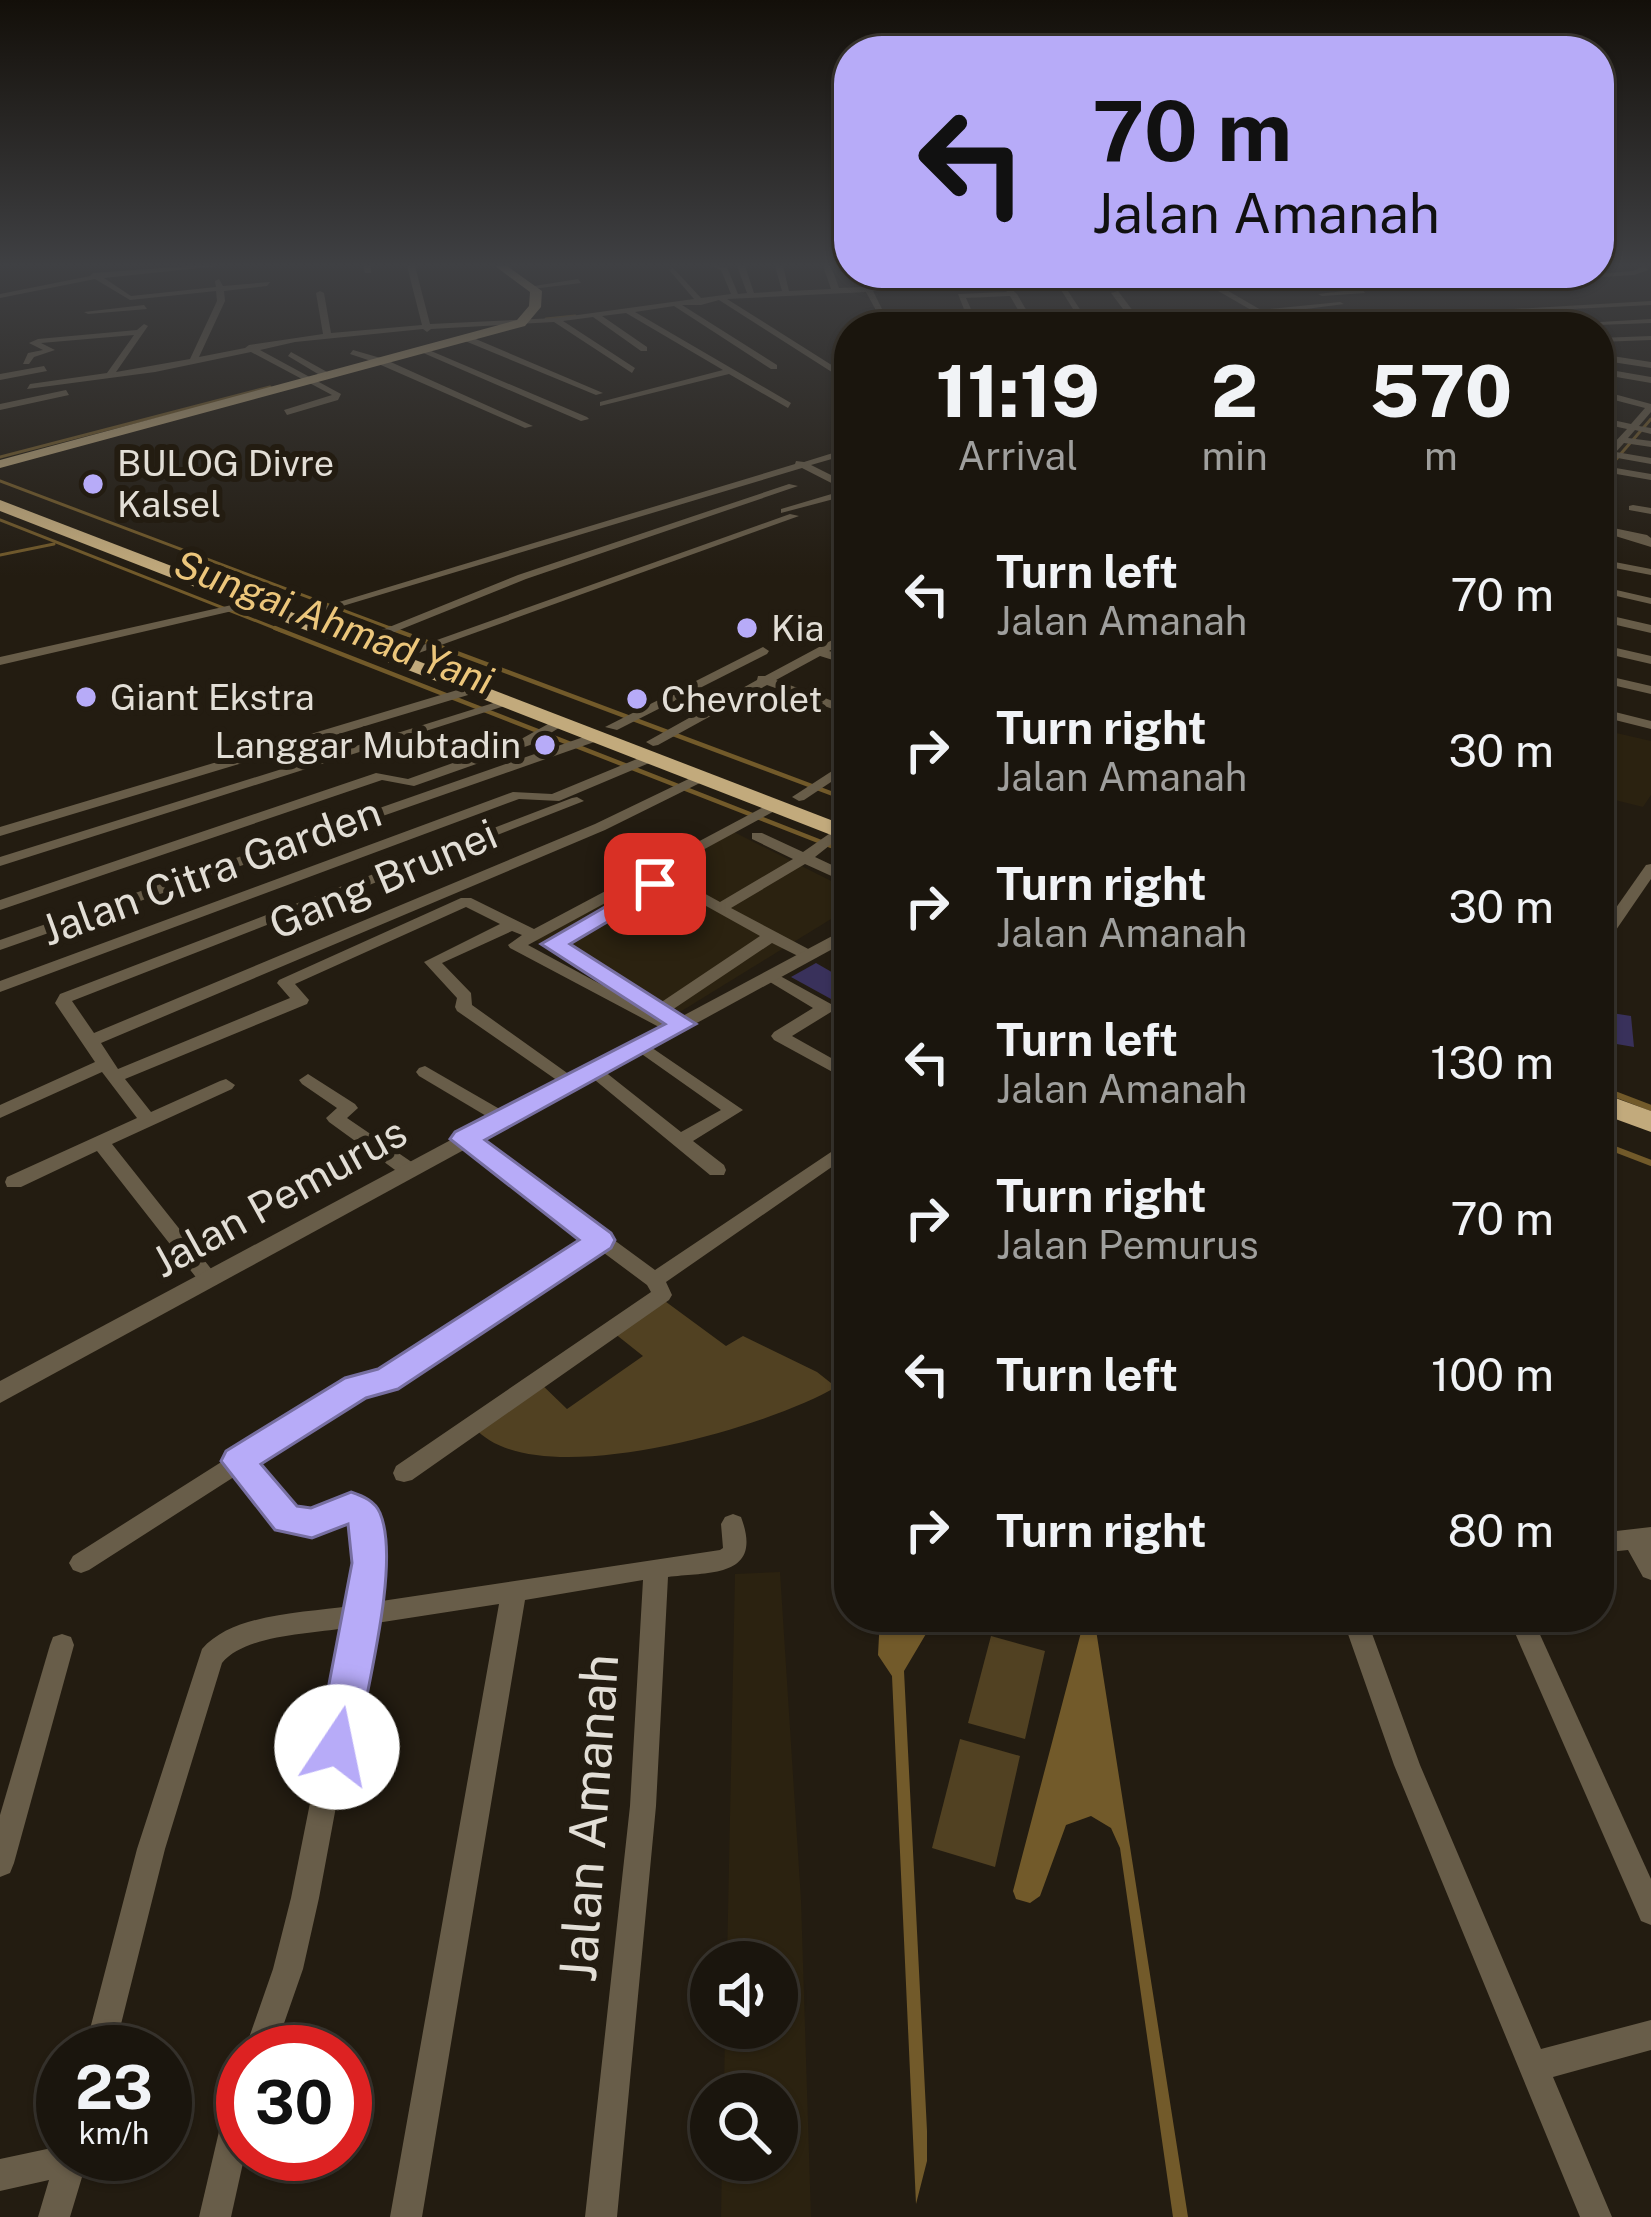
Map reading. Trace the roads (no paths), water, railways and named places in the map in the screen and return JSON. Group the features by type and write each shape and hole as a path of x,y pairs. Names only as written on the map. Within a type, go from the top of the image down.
{"highway":[{"path":"0,494 323,609 412,651 493,707 546,728 604,732"},
{"path":"0,506 456,685 604,732 761,819 834,833"},
{"path":"650,755 808,790 834,829"},
{"path":"1614,1108 1651,1122"},
{"path":"1614,1131 1651,1145"}],"main road":[{"path":"0,462 347,369"}],"street":[{"path":"0,377 41,369"},
{"path":"110,375 114,369"},
{"path":"30,387 141,369"},
{"path":"298,369 315,378"},
{"path":"287,412 337,394 306,369"},
{"path":"398,369 528,427"},
{"path":"469,369 584,419"},
{"path":"537,369 601,399 727,372"},
{"path":"723,369 788,405"},
{"path":"1614,374 1651,380"},
{"path":"706,389 740,379"},
{"path":"0,407 75,391"},
{"path":"1614,397 1651,407 1645,426 1626,447 1651,461"},
{"path":"1614,422 1645,426"},
{"path":"323,609 834,455"},
{"path":"799,463 834,482"},
{"path":"1614,470 1651,477"},
{"path":"374,636 522,577 793,487"},
{"path":"412,651 834,496"},
{"path":"1633,508 1651,511"},
{"path":"1614,534 1644,539"},
{"path":"1619,566 1644,539"},
{"path":"1614,565 1651,572"},
{"path":"1614,593 1651,601"},
{"path":"0,661 254,603"},
{"path":"1614,620 1651,629"},
{"path":"148,1120 63,1003 66,998 489,837 650,755 762,680 834,642"},
{"path":"818,650 834,656"},
{"path":"0,945 604,732 763,651"},
{"path":"1614,652 1651,660"},
{"path":"762,680 834,706"},
{"path":"1614,681 1651,690"},
{"path":"0,832 456,685"},
{"path":"0,862 493,707"},
{"path":"1614,716 1651,725"},
{"path":"0,905 382,776 409,783 528,741 546,728"},
{"name":"Jalan Citra Garden","path":"0,988 518,795 554,798 650,755"},
{"path":"808,790 834,774"},
{"name":"Gang Brunei","path":"91,1041 690,783"},
{"path":"678,1027 516,945 761,819 805,858 834,872"},
{"path":"720,908 834,836"},
{"path":"1614,921 1651,868"},
{"path":"678,1027 660,1010 554,944 663,882 808,955"},
{"path":"0,1112 301,1000 285,982 466,901 535,936"},
{"path":"514,924 433,962 465,998 463,1007 571,1084"},
{"path":"660,1010 771,936"},
{"name":"Jalan Pemurus","path":"0,1393 834,941"},
{"path":"771,976 825,1008"},
{"path":"834,1002 780,1036 834,1067"},
{"path":"642,1046 734,1110 680,1141"},
{"path":"593,1071 717,1171"},
{"path":"425,1072 504,1119"},
{"path":"308,1080 349,1108 334,1118 409,1170"},
{"path":"14,1183 226,1085"},
{"path":"404,1473 662,1295 655,1280 464,1139"},
{"path":"101,1143 209,1280"},
{"path":"655,1280 834,1156"},
{"path":"81,1563 357,1387 387,1380 600,1240"},
{"path":"238,1461 288,1520 312,1523 338,1509 360,1509 370,1563 305,1898 269,2025"},
{"path":"106,2025 151,1849 212,1657 220,1645 241,1634 725,1560 735,1553 734,1524"},
{"path":"1643,1538 1651,1570"},
{"name":"Jalan Amanah","path":"602,2217 643,1806 656,1568"},
{"path":"406,2217 514,1590"},
{"path":"1359,1632 1406,1765 1596,2217"},
{"path":"1527,1632 1651,1911"},
{"path":"0,1863 62,1645"},
{"path":"1532,2067 1651,2035"},
{"path":"0,2175 36,2166"},
{"path":"54,2217 65,2181"},
{"path":"215,2217 223,2181"}],"waterway":[{"path":"0,457 270,387"},
{"path":"1614,462 1651,419"},
{"name":"Sungai Ahmad Yani","path":"0,481 397,631"},
{"name":"Sungai Ahmad Yani","path":"0,520 282,631"},
{"path":"0,555 54,544"},
{"name":"Sungai Ahmad Yani","path":"275,628 834,847"},
{"name":"Sungai Ahmad Yani","path":"390,628 397,631"},
{"name":"Sungai Ahmad Yani","path":"397,631 834,794"},
{"name":"Sungai Ahmad Yani","path":"1614,1094 1651,1108"},
{"name":"Sungai Ahmad Yani","path":"1614,1149 1651,1163"}],"place":[{"name":"BULOG Divre Kalsel","path":"93,484"},
{"name":"Kia","path":"747,628"},
{"name":"Giant Ekstra","path":"86,697"},
{"name":"Chevrolet","path":"637,699"},
{"name":"Langgar Mubtadin","path":"545,745"}]}
